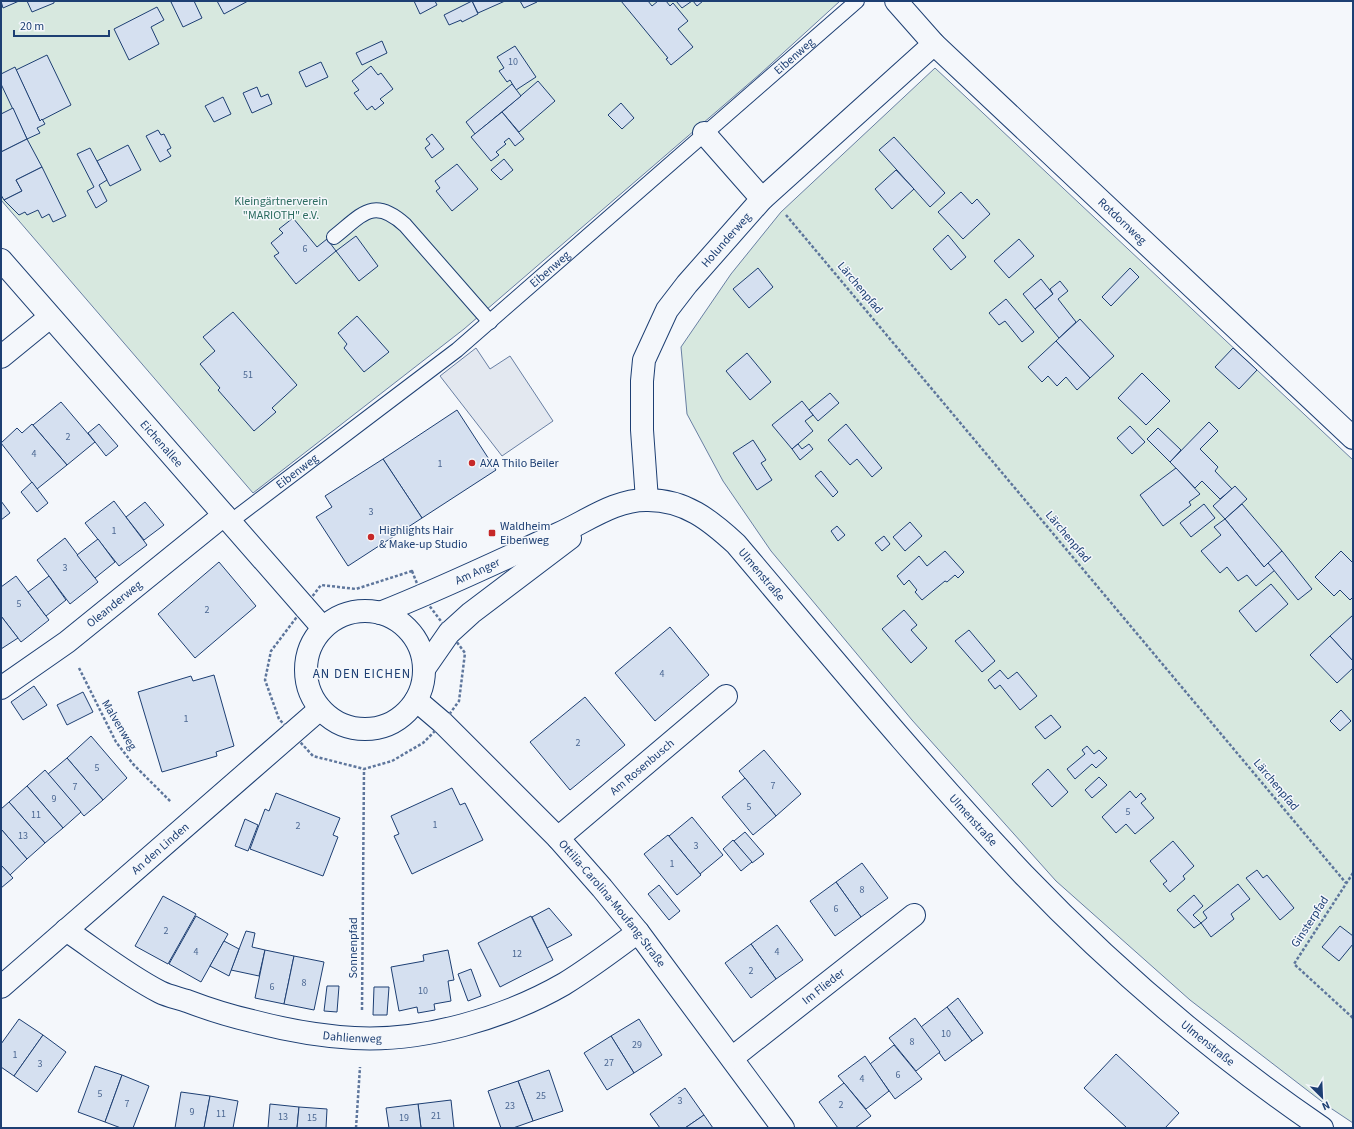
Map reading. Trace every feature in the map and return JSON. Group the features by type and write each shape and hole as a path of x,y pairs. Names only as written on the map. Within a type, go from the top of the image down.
{"street":[{"name":"Rotdornweg","path":"896,1 934,44 1353,438"},
{"name":"Holunderweg","path":"647,500 642,430 642,381 644,360 667,310 687,284 762,199 934,44"},
{"path":"704,133 762,199"},
{"name":"Eichenallee","path":"1,260 323,628"},
{"path":"1,357 50,317"},
{"name":"Am Anger","path":"380,613 422,596 586,521 616,505 647,500"},
{"name":"Ulmenstraße","path":"647,500 668,502 694,510 716,525 736,544 953,798 1025,876 1146,991 1229,1060 1322,1128"},
{"name":"Am Anger","path":"424,669 448,633 471,613 616,505"},
{"name":"Oleanderweg","path":"1,688 67,642 227,519"},
{"name":"Am Anger","path":"364,610 380,613 401,623 413,635 421,650 424,669 421,689 416,700 398,720 378,728 357,729 338,723 320,710 312,699 306,679 305,668 309,648 323,628 342,615 364,610"},
{"name":"Am Rosenbusch","path":"558,838 726,696"},
{"name":"Ottilia-Carolina-Moufang-Straße","path":"416,700 443,723 558,838 638,932 783,1128"},
{"name":"An den Linden","path":"1,987 320,710"},
{"name":"Im Flieder","path":"732,1058 914,915"},
{"name":"Dahlienweg","path":"66,930 124,971 161,992 222,1014 276,1027 318,1034 362,1038 399,1036 441,1030 486,1019 521,1005 563,984 598,962 638,932"}],"lane":[{"name":"Eibenweg","path":"227,519 423,377 490,322 704,133 857,1"},
{"path":"334,237 365,213 383,210 392,214 405,225 490,322"}],"path":[{"name":"Lärchenpfad","path":"762,199 790,218 1346,883"},
{"path":"412,572 422,596 448,633 465,653 459,701 443,723 423,743 392,761 364,769 313,756 291,734 279,719 265,680 271,651 321,585 356,589 412,572"},
{"name":"Malvenweg","path":"67,642 92,697 116,742 133,764 192,822"},
{"name":"Sonnenpfad","path":"356,1128 362,1038 364,769"},
{"path":"1346,883 1353,873"},
{"name":"Ginsterpfad","path":"1346,883 1294,964 1353,1018"}],"green space":[{"name":"Kleingärtnerverein \"MARIOTH\" e.V.","path":"1,1 840,1 760,74 464,329 253,493 1,200"},
{"path":"935,68 1353,460 1353,1123 1329,1107 1190,1000 1056,881 912,720 771,551 723,481 687,414 681,347 731,274 781,212"}],"shaded area":[{"path":"476,348 490,369 510,356 553,421 502,456 440,376"}],"building":[{"path":"1,1 19,1 3,8"},
{"path":"27,1 54,1 54,3 32,12"},
{"path":"194,1 202,18 183,27 171,2"},
{"path":"217,1 248,1 224,14"},
{"path":"414,1 435,1 437,5 420,14"},
{"path":"472,1 505,1 478,13"},
{"path":"472,1 478,14 462,22 461,20 449,25 444,15"},
{"path":"520,1 537,1 537,2 524,8"},
{"path":"621,1 648,1 652,6 658,1 666,1 670,6 673,3 688,21 678,29 693,47 671,65 666,59 668,58"},
{"path":"676,1 692,1 682,8"},
{"path":"693,1 703,1 697,6"},
{"path":"157,7 164,20 151,27 159,44 129,60 114,29"},
{"path":"382,41 387,53 362,65 356,53"},
{"path":"515,46 536,77 516,90 510,80 507,82 499,71 504,68 497,57"},
{"path":"47,55 71,105 40,121 16,70"},
{"path":"321,62 328,77 306,87 299,72"},
{"path":"371,66 378,75 381,73 393,89 380,99 384,103 375,110 372,106 367,110 354,93 359,90 352,81"},
{"path":"15,67 40,121 42,119 45,124 37,128 40,133 27,139 1,84 1,74"},
{"path":"538,81 555,101 519,132 502,112"},
{"path":"512,84 521,96 475,134 466,122"},
{"path":"257,87 261,97 268,94 272,104 252,113 243,93"},
{"path":"223,97 231,114 214,122 205,106"},
{"path":"621,103 634,118 622,129 608,115"},
{"path":"13,108 27,139 1,152 1,114"},
{"path":"502,112 524,139 515,146 509,138 504,142 506,144 496,152 499,155 491,161 471,137"},
{"path":"158,130 161,135 164,134 171,148 167,150 171,156 160,162 146,136"},
{"path":"432,134 444,149 432,158 425,148 430,144 426,139"},
{"path":"894,137 945,193 930,207 879,150"},
{"path":"27,139 42,167 16,180 22,191 4,200 1,195 1,152"},
{"path":"128,145 141,170 110,186 97,161"},
{"path":"90,148 107,180 99,185 107,201 96,208 87,191 94,187 77,154"},
{"path":"504,159 513,170 501,180 491,170"},
{"path":"457,164 478,189 452,211 436,191 440,188 435,181"},
{"path":"42,167 66,216 53,222 49,214 42,218 38,210 27,215 25,212 19,215 4,200 22,191 16,180"},
{"path":"896,170 914,189 892,209 875,189"},
{"path":"961,192 972,204 977,199 990,214 963,239 938,212"},
{"path":"293,218 317,247 327,239 336,251 296,284 274,256 279,253 271,243 283,233 279,229"},
{"path":"948,235 966,257 951,270 933,249"},
{"path":"356,236 378,266 359,281 336,251"},
{"path":"1019,239 1034,256 1009,278 994,261"},
{"path":"758,268 773,287 749,308 733,289"},
{"path":"1130,268 1139,277 1111,306 1102,297"},
{"path":"1041,279 1053,294 1035,309 1023,294"},
{"path":"1060,281 1068,291 1058,299 1076,322 1059,338 1035,309 1053,294 1050,289"},
{"path":"1006,299 1034,332 1022,342 1005,321 999,325 989,313"},
{"path":"233,312 297,385 272,408 276,412 254,431 218,390 220,388 200,364 215,351 203,337"},
{"path":"357,316 389,352 364,372 344,348 347,344 338,333"},
{"path":"1080,319 1114,356 1090,378 1056,341"},
{"path":"1056,341 1090,378 1077,390 1066,377 1057,386 1048,376 1042,382 1028,367"},
{"path":"1233,348 1257,370 1239,389 1215,367"},
{"path":"747,353 771,382 750,400 726,371"},
{"path":"1142,373 1170,401 1146,425 1118,398"},
{"path":"830,393 839,403 818,421 809,410"},
{"path":"802,401 813,415 805,421 813,431 792,449 772,425"},
{"path":"61,402 95,442 67,465 33,425"},
{"path":"457,410 496,470 422,518 383,459"},
{"path":"1209,422 1218,431 1200,449 1218,467 1215,471 1232,489 1220,499 1202,481 1195,488 1170,462"},
{"path":"32,424 67,465 37,489 1,443 17,428 22,433"},
{"path":"99,424 118,446 106,456 88,433"},
{"path":"846,424 882,468 872,477 857,459 850,465 828,440"},
{"path":"1130,426 1145,442 1132,454 1117,438"},
{"path":"1158,428 1181,450 1170,462 1147,439"},
{"path":"753,440 766,460 761,463 772,480 757,490 733,453"},
{"path":"798,444 802,449 809,444 813,449 800,460 792,449"},
{"path":"383,459 422,518 348,566 316,517 332,507 325,496"},
{"path":"1176,468 1200,494 1189,502 1191,505 1163,526 1140,495"},
{"path":"821,471 838,492 833,497 815,476"},
{"path":"32,482 48,503 37,512 21,492"},
{"path":"1235,486 1247,499 1225,519 1213,506"},
{"path":"1,501 10,513 1,520"},
{"path":"114,501 147,545 119,566 85,523"},
{"path":"145,502 164,525 144,540 126,517"},
{"path":"1204,504 1215,518 1191,537 1180,523"},
{"path":"1242,504 1282,551 1264,567 1225,519"},
{"path":"1225,519 1264,567 1268,563 1275,570 1256,586 1247,575 1238,581 1227,567 1220,573 1201,551 1221,535 1214,527"},
{"path":"910,522 922,536 905,551 893,537"},
{"path":"837,526 845,535 838,541 831,531"},
{"path":"884,536 890,544 882,551 875,543"},
{"path":"65,538 98,582 70,604 37,560"},
{"path":"98,539 115,562 95,578 77,555"},
{"path":"945,551 964,572 958,578 955,575 947,582 945,581 922,600 915,592 917,590 909,580 904,585 897,576 919,556 927,566"},
{"path":"1282,551 1312,589 1298,600 1268,563"},
{"path":"1341,551 1353,563 1353,597 1350,600 1340,590 1334,596 1315,577"},
{"path":"219,562 256,606 195,658 158,614"},
{"path":"16,576 49,620 21,642 1,616 1,587"},
{"path":"49,576 66,600 46,616 28,592"},
{"path":"1271,584 1288,604 1256,632 1239,611"},
{"path":"904,610 917,625 911,630 927,648 911,663 882,629"},
{"path":"1353,615 1353,659 1352,660 1330,636"},
{"path":"1,616 18,638 1,649"},
{"path":"670,627 709,675 655,721 615,673"},
{"path":"969,630 995,661 982,672 955,641"},
{"path":"1330,636 1353,661 1353,668 1337,683 1310,655"},
{"path":"1000,670 1008,679 1017,672 1037,696 1020,710 1000,685 995,689 988,680"},
{"path":"214,675 234,746 216,752 217,756 162,772 138,692 191,676 193,681"},
{"path":"34,686 47,705 23,720 11,702"},
{"path":"83,692 93,712 67,725 57,705"},
{"path":"585,697 625,745 570,790 530,742"},
{"path":"1341,710 1351,721 1340,731 1330,721"},
{"path":"1051,715 1061,727 1045,739 1035,727"},
{"path":"91,736 127,778 103,800 67,758"},
{"path":"1087,746 1094,754 1099,750 1107,758 1096,768 1092,764 1075,779 1067,769 1085,754 1082,750"},
{"path":"764,750 801,794 776,816 739,771"},
{"path":"67,758 103,800 84,816 48,774"},
{"path":"1048,769 1068,792 1052,807 1032,784"},
{"path":"45,770 81,812 63,828 27,786"},
{"path":"1099,777 1107,785 1092,798 1085,790"},
{"path":"745,778 776,816 753,835 722,797"},
{"path":"27,786 63,828 45,843 9,802"},
{"path":"452,788 460,805 465,803 483,840 412,874 394,836 399,834 391,816"},
{"path":"1130,791 1136,798 1141,793 1146,799 1141,803 1154,818 1135,834 1126,824 1116,833 1102,817"},
{"path":"276,793 340,818 333,835 338,837 323,876 250,849 265,809 269,811"},
{"path":"9,802 45,843 27,859 1,829 1,809"},
{"path":"692,817 723,855 700,874 669,836"},
{"path":"245,819 258,825 248,851 235,846"},
{"path":"1,829 27,859 10,875 1,865"},
{"path":"745,832 764,854 752,863 734,841"},
{"path":"668,835 701,875 677,895 644,854"},
{"path":"733,840 752,862 741,871 723,849"},
{"path":"1173,841 1194,866 1183,876 1185,879 1170,892 1163,884 1167,881 1150,861"},
{"path":"862,863 888,898 861,917 836,882"},
{"path":"1,865 13,878 1,888"},
{"path":"1257,870 1263,878 1267,875 1294,908 1280,920 1246,878"},
{"path":"836,882 861,917 835,936 810,901"},
{"path":"1238,884 1250,899 1231,914 1234,919 1211,937 1201,923 1207,918 1203,912"},
{"path":"659,885 680,911 669,920 648,894"},
{"path":"1194,895 1203,906 1193,915 1201,923 1194,928 1177,910"},
{"path":"163,896 196,914 168,964 135,946"},
{"path":"549,908 572,935 547,948 532,917"},
{"path":"196,916 228,934 201,982 169,964"},
{"path":"531,916 553,960 500,987 478,943"},
{"path":"777,925 803,960 776,979 751,944"},
{"path":"1340,926 1353,936 1353,944 1339,961 1322,947"},
{"path":"246,931 255,933 252,947 265,950 259,976 231,970"},
{"path":"224,941 239,949 229,976 210,966"},
{"path":"751,944 776,979 751,998 725,963"},
{"path":"265,950 294,956 284,1004 255,998"},
{"path":"448,950 454,980 448,981 451,1001 434,1004 435,1010 418,1013 417,1007 399,1011 391,967 424,961 423,955"},
{"path":"294,956 324,962 314,1010 284,1004"},
{"path":"471,969 481,996 468,1001 458,974"},
{"path":"327,986 339,986 337,1012 324,1011"},
{"path":"374,987 389,987 387,1015 373,1015"},
{"path":"958,998 983,1033 972,1041 947,1007"},
{"path":"947,1007 972,1041 945,1061 921,1027"},
{"path":"915,1018 940,1052 916,1071 889,1038"},
{"path":"19,1019 43,1035 14,1076 1,1067 1,1044"},
{"path":"639,1019 662,1055 634,1073 611,1036"},
{"path":"43,1035 66,1052 37,1092 14,1076"},
{"path":"611,1036 634,1073 607,1090 584,1053"},
{"path":"894,1045 922,1079 895,1099 870,1064"},
{"path":"1116,1054 1179,1113 1165,1128 1127,1128 1084,1088"},
{"path":"865,1056 889,1091 866,1109 838,1076"},
{"path":"95,1066 122,1075 105,1122 78,1112"},
{"path":"549,1070 563,1111 533,1121 518,1081"},
{"path":"122,1075 149,1086 133,1128 121,1128 105,1122"},
{"path":"518,1081 533,1121 513,1128 501,1128 488,1091"},
{"path":"844,1083 871,1116 855,1128 838,1128 819,1102"},
{"path":"685,1088 704,1115 685,1128 660,1128 650,1114"},
{"path":"181,1092 210,1096 204,1128 175,1128"},
{"path":"210,1096 238,1101 233,1128 204,1128"},
{"path":"451,1100 454,1128 421,1128 418,1104"},
{"path":"270,1104 299,1107 297,1128 268,1128"},
{"path":"418,1104 421,1128 389,1128 386,1108"},
{"path":"299,1107 327,1109 326,1128 297,1128"},
{"path":"704,1115 713,1128 685,1128"}],"place":[{"name":"AXA Thilo Beiler","path":"472,463"},
{"name":"Waldheim Eibenweg","path":"492,533"},
{"name":"Highlights Hair & Make-up Studio","path":"371,537"}],"district":[{"name":"AN DEN EICHEN","path":"362,674"}]}
